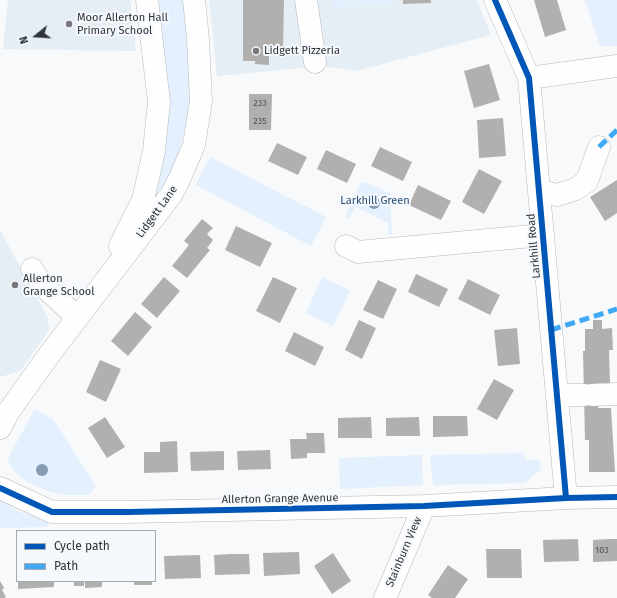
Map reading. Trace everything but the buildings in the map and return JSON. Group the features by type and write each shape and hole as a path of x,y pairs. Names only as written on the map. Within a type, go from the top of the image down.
{"street":[{"name":"Lidgett Lane","path":"94,295 143,200 154,151 158,102 147,0"},
{"name":"Lidgett Lane","path":"3,415 171,195 194,145 201,101 198,39 194,0"},
{"path":"306,0 315,62"},
{"name":"Larkhill Road","path":"495,0 529,78 566,498"},
{"path":"529,78 617,66"},
{"path":"539,191 557,195 576,189 587,181 599,147"},
{"path":"346,246 358,252 543,235"},
{"path":"32,269 42,285 77,318"},
{"path":"557,395 617,394"},
{"name":"Allerton Grange Avenue","path":"0,488 52,512 128,512 424,506 566,498 617,497"},
{"name":"Stainburn View","path":"385,598 424,506"}],"shaded area":[{"name":"Moor Allerton Hall Primary School","path":"8,0 130,0 136,51 3,49"},
{"path":"209,0 477,0 491,35 356,71 323,66 217,76"},
{"name":"Allerton Grange School","path":"0,230 48,318 49,331 20,371 0,377"}],"green space":[{"path":"153,0 185,0 192,65 189,112 179,153 168,184 153,208"},
{"path":"332,0 391,0 391,5 333,7"},
{"path":"585,0 617,0 617,46 600,46"},
{"path":"210,157 326,217 311,246 196,185"},
{"name":"Larkhill Green","path":"364,182 390,193 392,235 388,235 388,223 356,207 349,218 345,217 360,183"},
{"path":"322,277 350,290 333,326 306,313"},
{"path":"35,409 53,419 96,486 89,495 65,495 50,492 28,482 16,473 10,465 8,458"},
{"path":"523,453 526,460 540,460 541,469 525,483 433,485 430,455"},
{"path":"422,455 423,485 340,489 339,458"},
{"path":"0,501 22,513 48,520 48,527 0,528"}],"marked path":[{"path":"599,147 617,130"},
{"path":"551,330 617,309"}],"cycle path":[{"path":"495,0 529,78 566,498"},
{"path":"0,488 52,512 128,512 424,506 566,498 617,497"}],"place":[{"name":"Moor Allerton Hall Primary School","path":"69,24"},
{"name":"Lidgett Pizzeria","path":"256,51"},
{"name":"Allerton Grange School","path":"15,285"}]}
